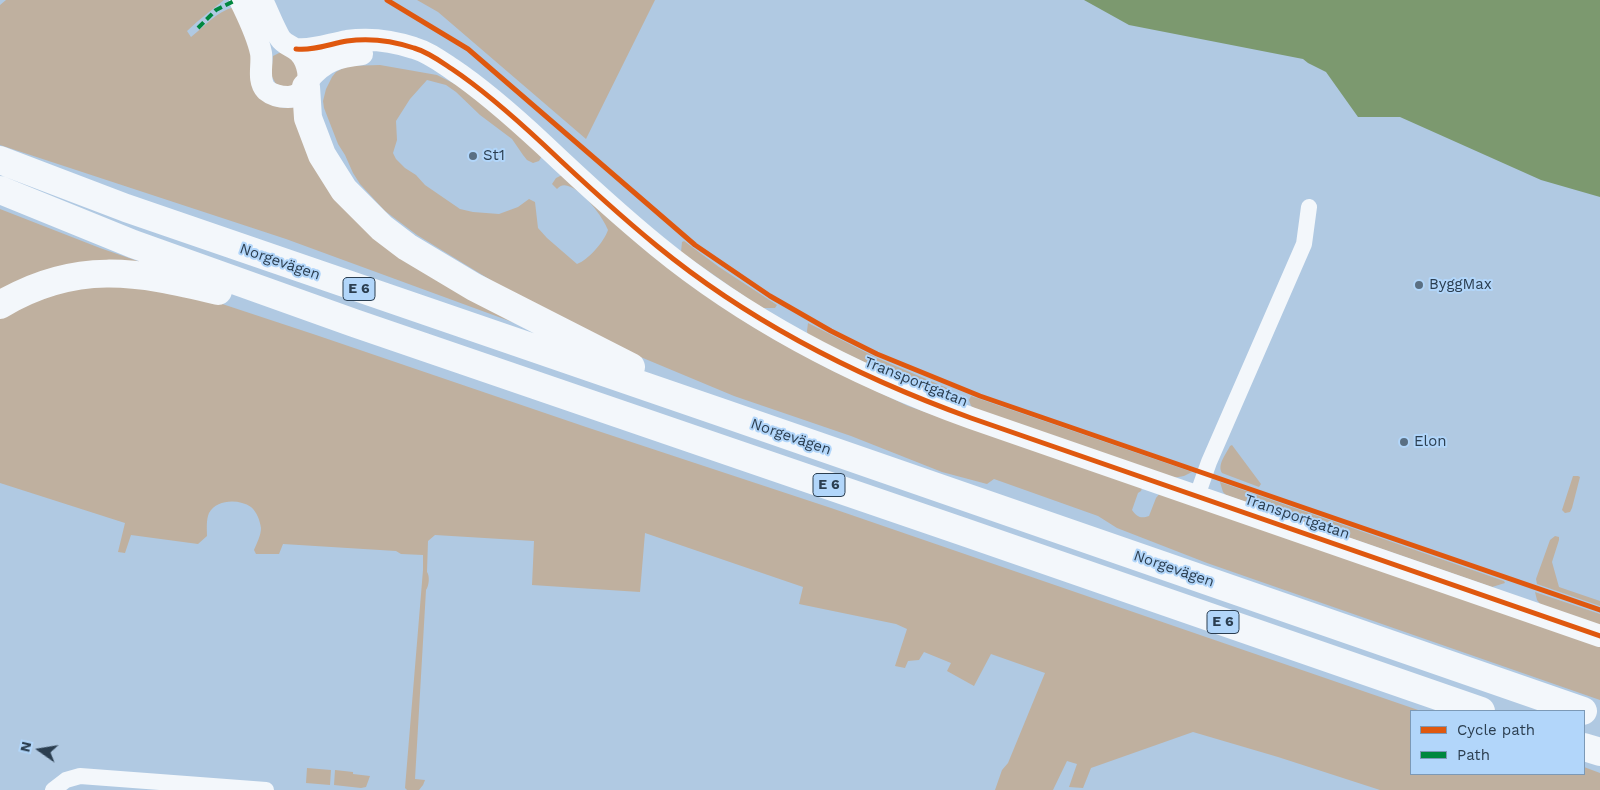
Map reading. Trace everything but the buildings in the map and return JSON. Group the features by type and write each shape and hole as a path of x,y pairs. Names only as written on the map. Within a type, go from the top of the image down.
{"highway":[{"path":"308,83 308,118 322,155 344,190 382,228 407,247 474,287 720,412"},
{"name":"Norgevägen","path":"0,160 126,208 1580,710"},
{"name":"E 6","path":"0,190 133,244 354,323 1478,710"},
{"path":"0,305 19,293 73,276 102,273 140,274 182,282 354,323"},
{"name":"Norgevägen","path":"1585,712 1600,717"},
{"path":"1585,747 1600,752"}],"street":[{"name":"Transportgatan","path":"240,0 261,54 262,82 266,90 276,95 292,97 301,93 324,64 340,57 362,54 411,60 461,74"},
{"path":"262,0 281,39 286,45 296,49 305,60 308,83"},
{"name":"Transportgatan","path":"296,49 313,49 363,39 414,48 437,58 461,74 496,102 659,248 714,289 794,340 854,371 924,400 1600,636"},
{"path":"1197,496 1209,462 1304,244 1309,207"},
{"path":"53,790 66,780 80,776 266,790"}],"shaded area":[{"path":"6,0 224,0 187,31 191,37 216,16 234,7 274,106 296,107 315,155 515,323 286,239 0,145 0,5"},
{"path":"417,0 655,0 586,139 438,12"},
{"path":"1084,0 1600,0 1600,197 1541,180 1400,117 1358,117 1326,72 1303,59 1129,25"},
{"path":"281,52 295,61 301,77 288,89 276,84 271,75 273,56"},
{"path":"380,65 437,75 473,93 544,152 539,161 533,163 527,160 512,139 480,115 456,92 446,85 427,80 410,99 396,121 397,140 393,153 405,168 416,175 425,185 460,209 499,214 518,207 529,199 535,202 538,228 577,264 586,259 595,250 608,230 597,211 580,193 566,185 557,189 552,184 556,178 562,175 776,340 827,368 908,406 1142,488 1138,493 1132,510 1139,517 1149,516 1160,493 1600,645 1600,700 1207,563 1117,528 1098,516 994,479 987,484 942,472 851,436 734,396 595,338 502,287 417,235 385,211 360,184 338,144 323,101 326,89 336,72 347,66"},
{"path":"0,209 100,248 152,266 0,296"},
{"path":"684,241 719,267 777,305 775,308 761,308 681,252 682,242"},
{"path":"93,282 192,294 831,508 1418,710 1410,710 1410,775 1585,775 1585,767 1600,773 1600,790 1380,790 1193,732 1091,768 1083,788 1069,787 1077,764 1067,761 1053,790 995,790 1045,673 991,654 974,686 947,671 951,663 924,652 919,660 908,661 905,668 895,666 907,629 896,624 799,604 803,587 645,533 640,592 532,585 534,541 435,535 428,541 427,572 429,581 426,590 415,779 425,780 419,790 407,790 405,788 423,555 401,554 396,551 283,544 279,554 256,554 254,550 261,528 258,517 251,507 235,502 223,503 213,508 207,519 207,536 198,544 131,535 125,553 118,552 125,523 0,483 0,317 14,308"},
{"path":"808,323 877,358 948,389 946,392 935,395 808,336"},
{"path":"971,396 1192,472 1173,478 976,410 971,406 969,400"},
{"path":"1232,445 1261,484 1259,487 1222,473 1221,463"},
{"path":"1573,476 1580,477 1572,508 1570,512 1565,513 1562,510"},
{"path":"1220,482 1504,581 1505,583 1492,587 1226,495"},
{"path":"1555,536 1559,537 1559,540 1552,562 1559,587 1600,601 1600,606 1537,584 1536,579 1550,540"},
{"path":"1535,592 1600,614 1600,626 1541,605 1537,600"},
{"path":"307,768 331,770 330,785 306,783"},
{"path":"335,770 370,776 366,787 334,785"}],"marked path":[{"path":"198,28 216,10 236,0"}],"cycle path":[{"path":"387,0 468,49 695,245 770,296 831,331 877,354 980,396 1600,610"},
{"path":"296,49 315,48 355,40 372,40 406,46 429,54 464,77 499,105 628,222 693,274 730,300 807,346 887,385 971,418 1600,636"}],"place":[{"name":"St1","path":"473,156"},
{"name":"ByggMax","path":"1419,285"},
{"name":"Elon","path":"1404,442"}]}
